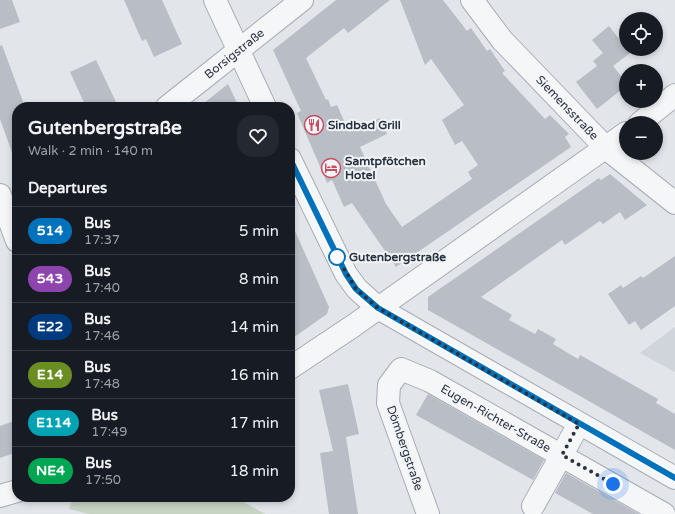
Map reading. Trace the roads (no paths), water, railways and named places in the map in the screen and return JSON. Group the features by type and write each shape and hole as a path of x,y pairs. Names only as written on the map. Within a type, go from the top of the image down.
{"street":[{"path":"215,0 263,102"},
{"name":"Borsigstraße","path":"173,102 302,0"},
{"name":"Siemensstraße","path":"472,0 502,40 607,148 675,203"},
{"path":"649,116 675,95"},
{"path":"295,365 619,139"},
{"path":"295,169 346,274 356,289 378,308 675,478"},
{"path":"0,195 12,221"},
{"name":"Dömbergstraße","path":"428,514 388,404 389,385 401,369 430,381"},
{"name":"Eugen-Richter-Straße","path":"430,381 664,514"},
{"name":"Eugen-Richter-Straße","path":"533,506 579,424"},
{"path":"0,496 12,492"}],"place":[{"name":"Sindbad Grill","path":"314,125"},
{"name":"Samtpfötchen Hotel","path":"331,168"},
{"name":"Gutenbergstraße","path":"337,257"}]}
